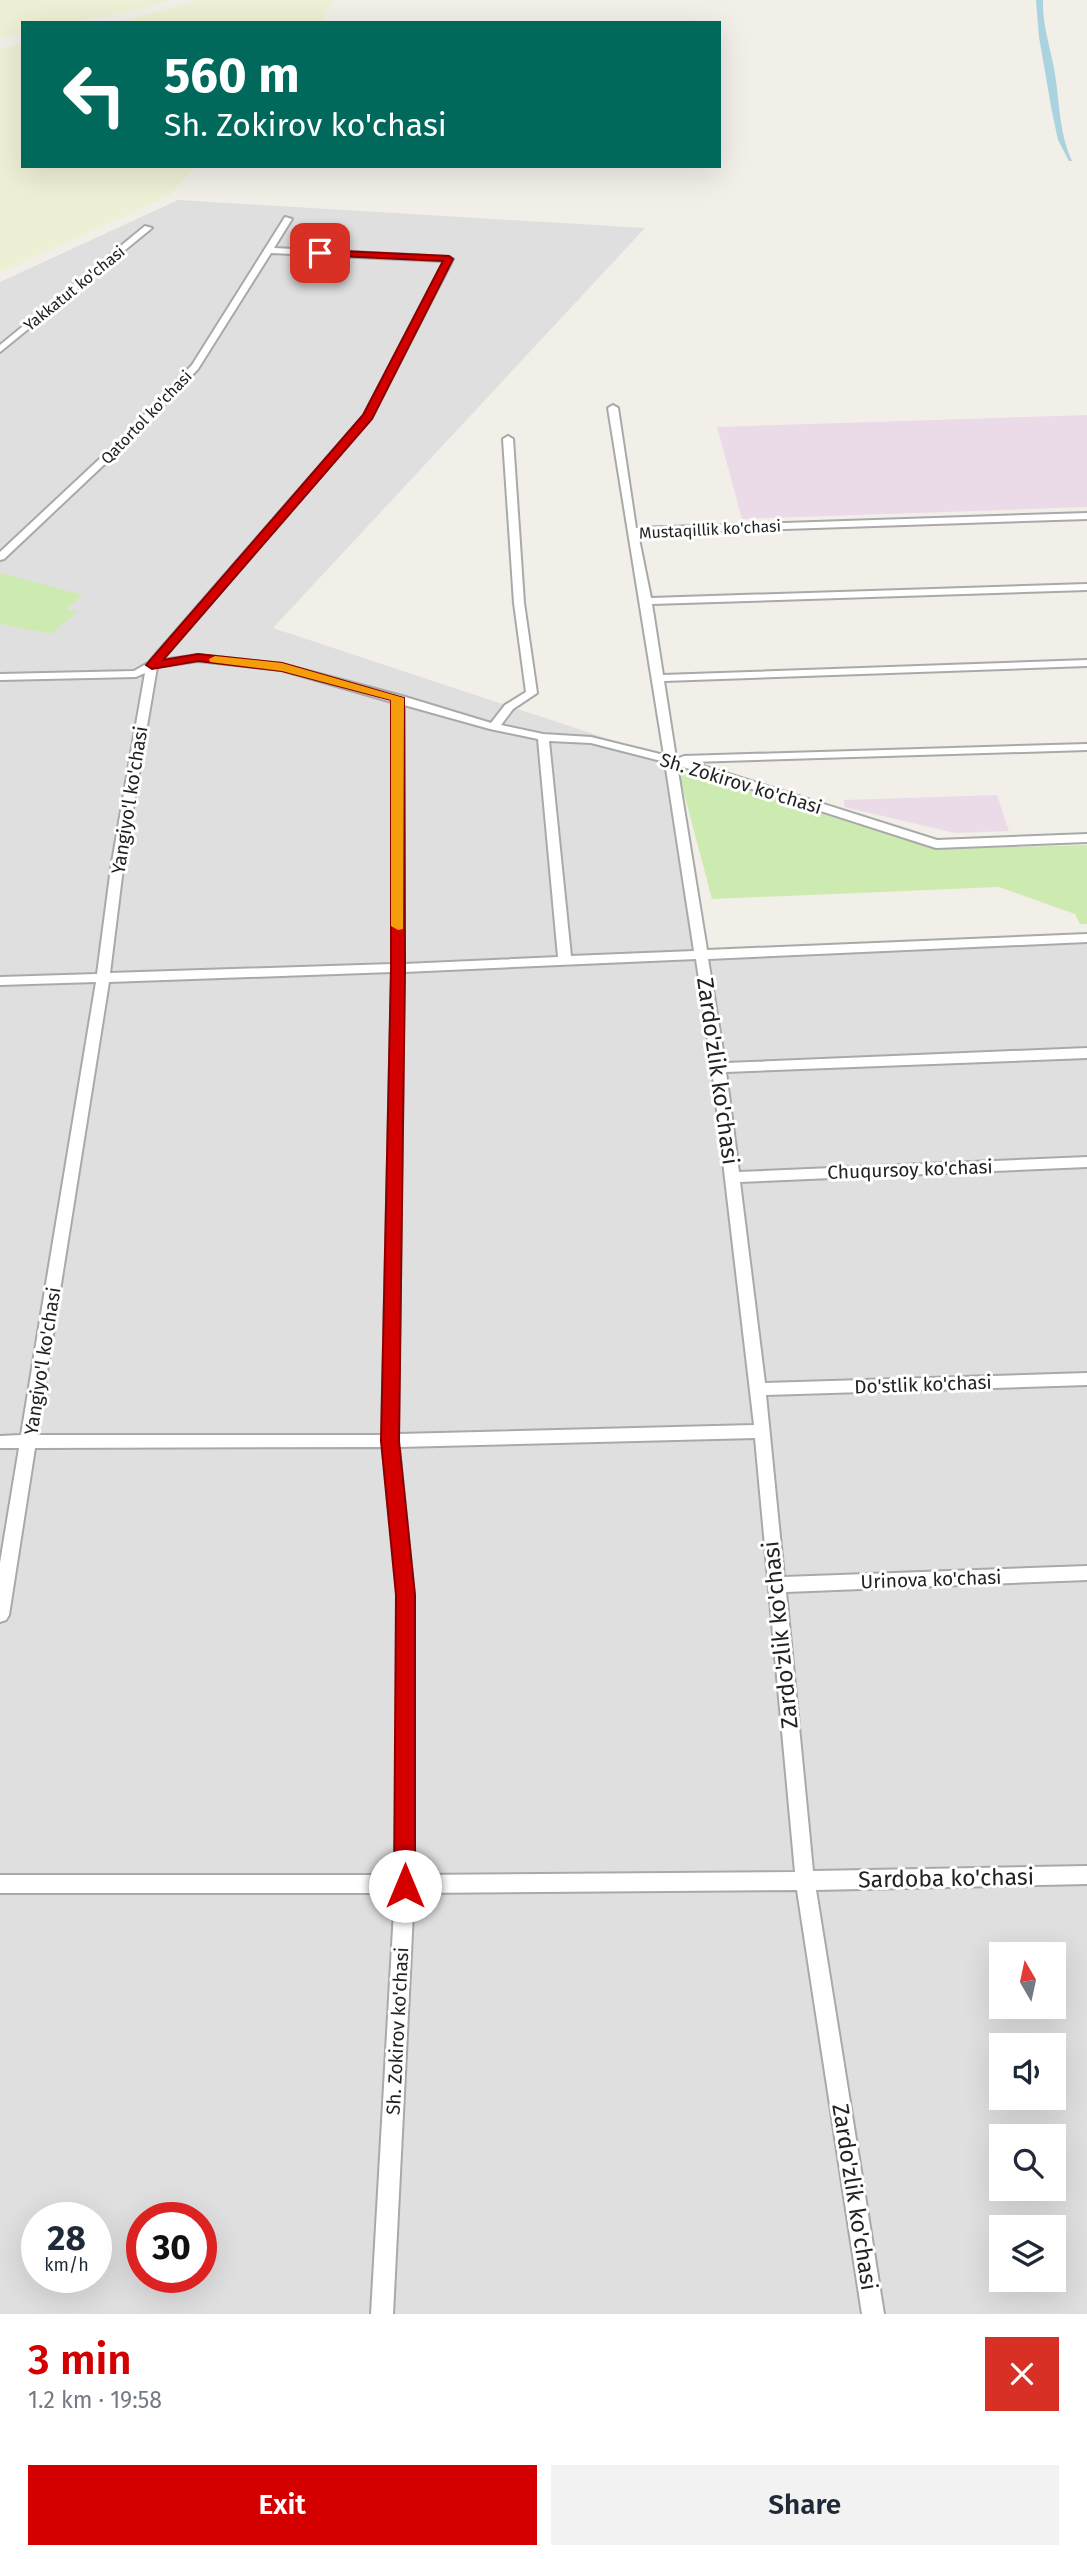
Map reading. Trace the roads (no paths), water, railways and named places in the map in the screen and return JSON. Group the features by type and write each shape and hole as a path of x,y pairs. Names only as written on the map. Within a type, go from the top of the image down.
{"street":[{"name":"Qatortol ko'chasi","path":"0,557 126,439 195,367 288,219"},
{"name":"Yakkatut ko'chasi","path":"0,349 148,228"},
{"path":"152,665 368,416 449,259 268,250"},
{"path":"613,408 632,531"},
{"path":"494,727 509,707 532,693 519,603 508,439"},
{"name":"Mustaqillik ko'chasi","path":"702,953 646,601 632,531 1087,516"},
{"path":"646,601 1087,587"},
{"name":"Sh. Zokirov ko'chasi","path":"0,677 136,674 152,665 198,657 282,667 494,727 543,737 592,740 672,760 936,844 1087,838"},
{"path":"658,678 1087,663"},
{"name":"Yangiyo'l ko'chasi","path":"0,1615 103,977 119,855 152,665"},
{"name":"Sh. Zokirov ko'chasi","path":"382,2314 405,1886 405,1595 390,1441 398,968 398,698"},
{"path":"543,737 565,960"},
{"path":"672,760 1087,747"},
{"path":"0,981 398,968 1087,938"},
{"name":"Zardo'zlik ko'chasi","path":"702,953 719,1068 758,1389 805,1882 873,2314"},
{"path":"719,1068 1087,1053"},
{"name":"Chuqursoy ko'chasi","path":"732,1177 1087,1162"},
{"name":"Do'stlik ko'chasi","path":"758,1389 1087,1379"},
{"path":"0,1442 390,1441 761,1431"},
{"name":"Urinova ko'chasi","path":"775,1585 1087,1573"},
{"name":"Sardoba ko'chasi","path":"0,1884 405,1886 805,1882 1087,1875"}],"water":[{"path":"1036,0 1043,0 1044,21 1055,71 1063,131 1072,161 1069,161 1058,140 1039,37"}]}
